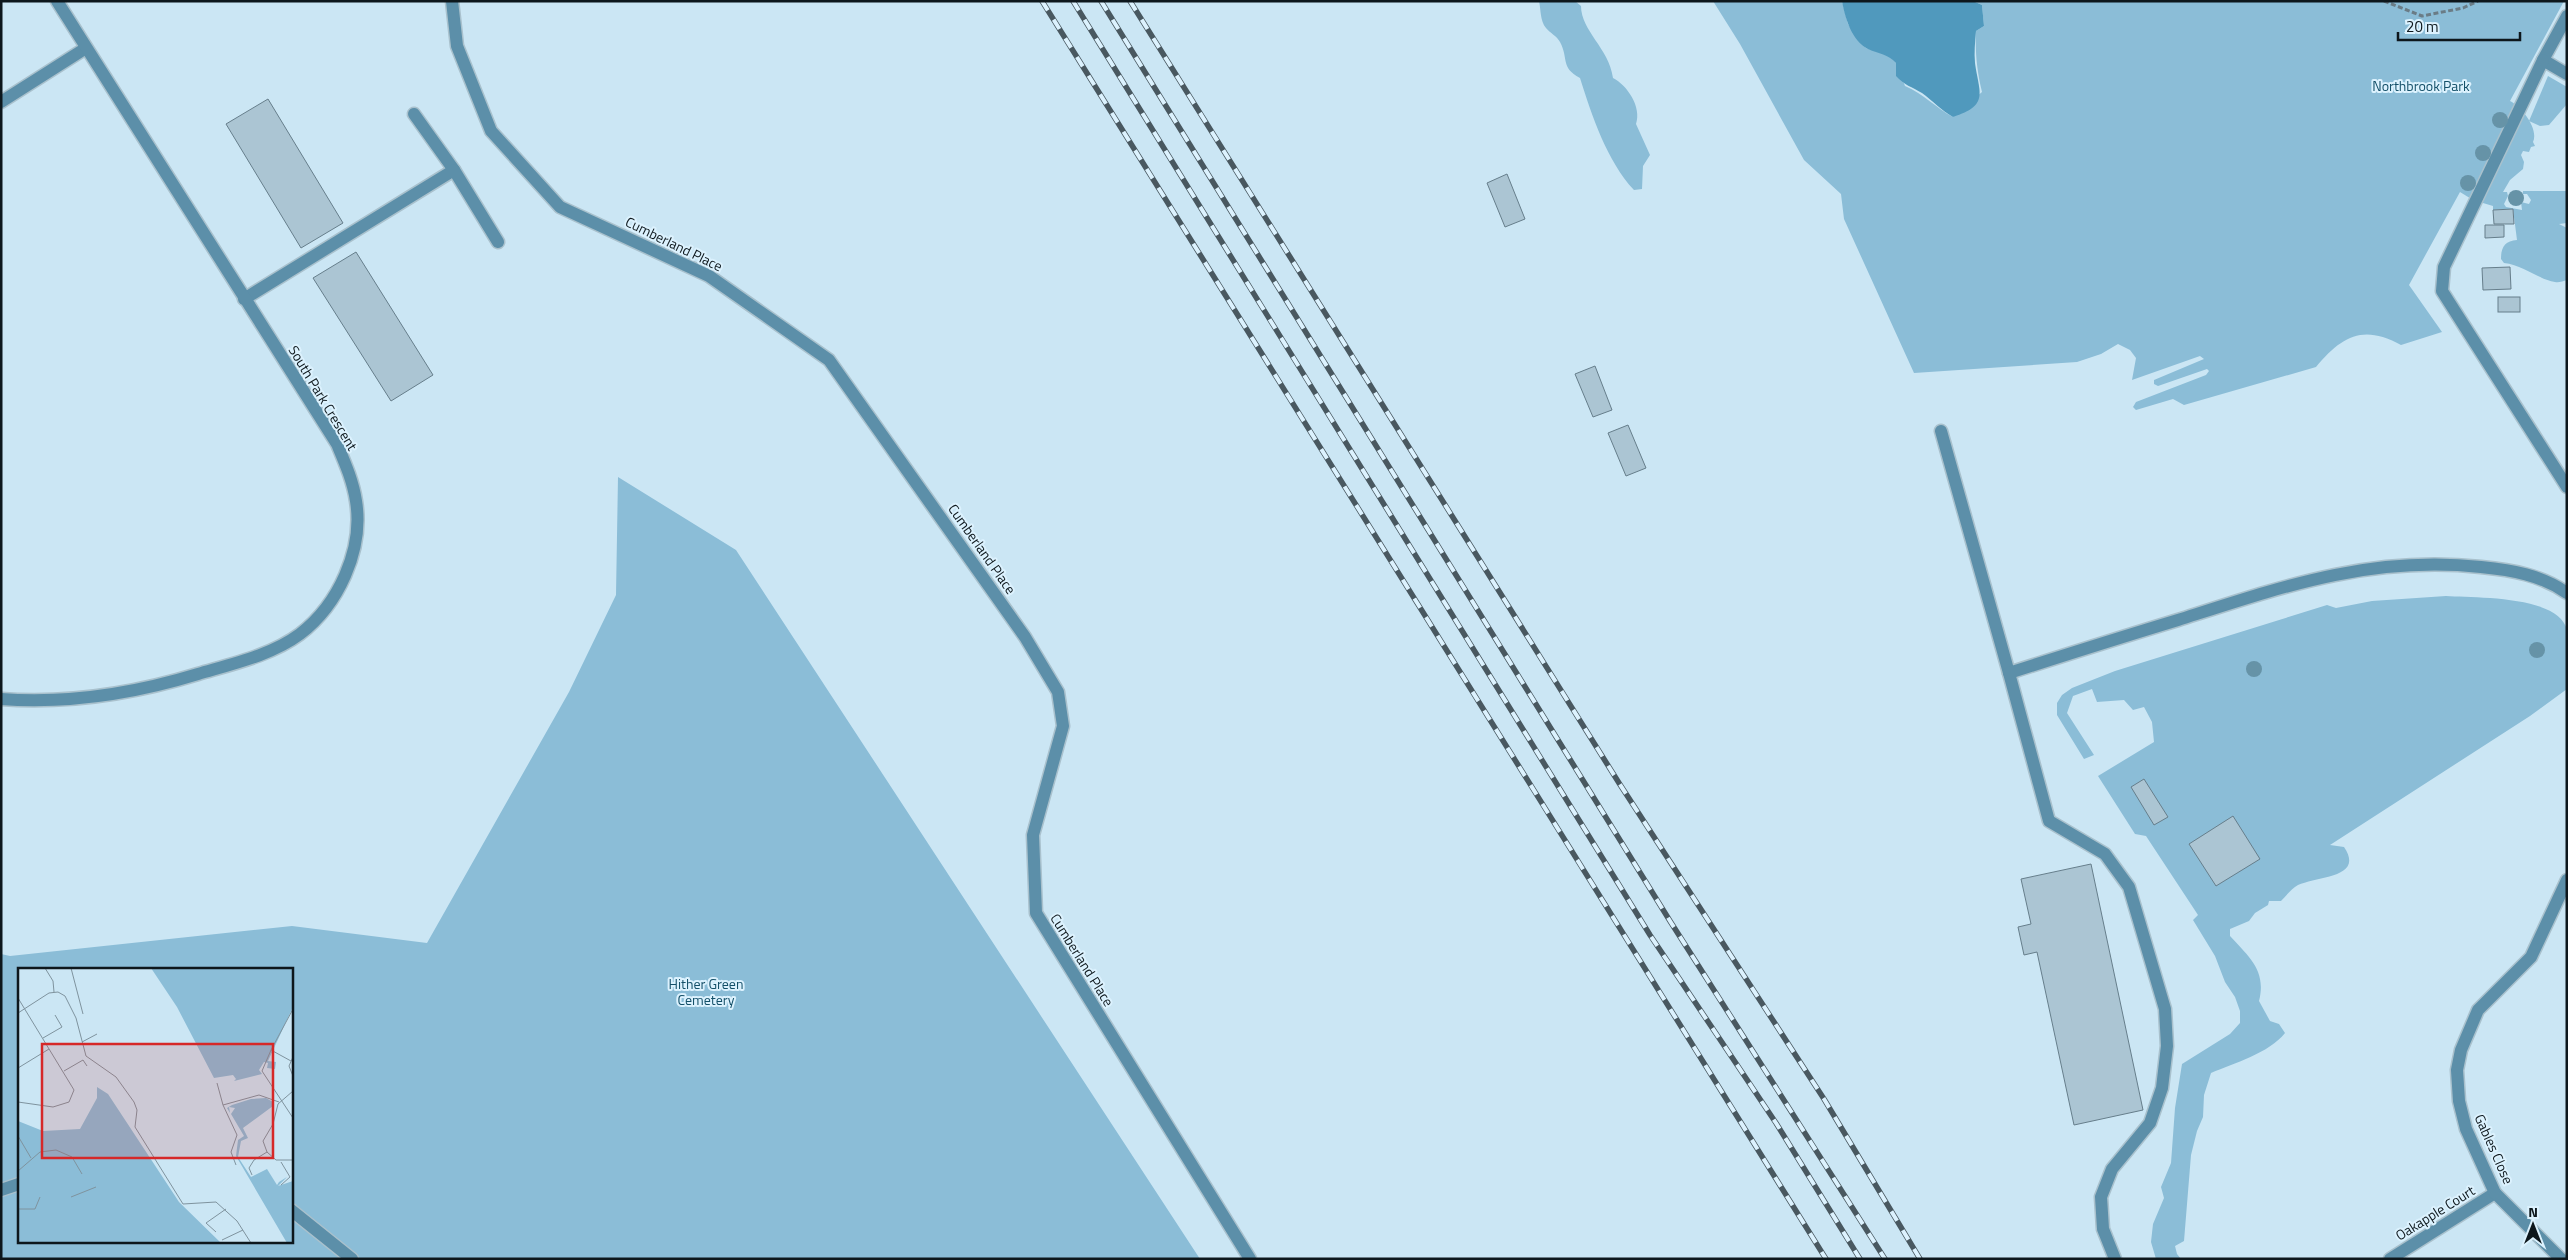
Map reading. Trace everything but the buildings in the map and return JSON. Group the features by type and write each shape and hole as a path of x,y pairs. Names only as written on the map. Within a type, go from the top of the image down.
{"street":[{"name":"South Park Crescent","path":"1,700 75,700 124,694 214,670 276,648 299,635 321,615 338,590 350,563 356,533 356,503 350,475 337,444 58,1"},
{"name":"Cumberland Place","path":"452,1 458,46 491,131 497,138 560,207 709,276 829,360 1025,637 1058,692 1063,726 1034,836 1036,913 1250,1259"},
{"path":"2567,16 2543,60 2444,268 2442,291 2567,486"},
{"path":"1,102 86,48"},
{"path":"2543,60 2567,74"},
{"path":"414,114 454,170 498,242"},
{"path":"244,299 454,170"},
{"path":"1941,431 2049,821 2105,854 2129,887 2165,1008 2167,1046 2162,1088 2150,1122 2112,1169 2101,1196 2103,1229 2115,1259"},
{"path":"2008,673 2318,577 2384,566 2461,565 2498,569 2543,579 2567,593"},
{"name":"Gables Close","path":"2561,1259 2496,1193 2466,1129 2459,1101 2457,1070 2461,1050 2478,1010 2531,957 2567,880"},
{"path":"1,1190 18,1184"},
{"name":"Oakapple Court","path":"2390,1259 2496,1193"},
{"path":"292,1211 352,1259"}],"path":[{"path":"2384,1 2422,16 2463,8 2478,1"}],"green space":[{"path":"1539,1 1575,1 1581,6 1585,24 1606,58 1613,78 1632,97 1637,111 1636,124 1650,155 1643,166 1642,189 1634,190 1608,152 1595,122 1580,78 1567,66 1560,42 1544,25"},
{"name":"Northbrook Park","path":"1713,1 1842,1 1848,24 1866,48 1890,56 1896,63 1905,86 1953,117 1982,92 1977,62 1976,31 1984,26 1982,5 1973,1 2564,1 2510,101 2520,108 2532,125 2535,146 2531,147 2529,152 2523,151 2521,155 2524,162 2523,169 2510,180 2503,192 2507,192 2508,196 2504,204 2506,207 2522,210 2521,202 2529,204 2531,200 2527,194 2523,194 2523,191 2567,191 2567,223 2559,224 2567,228 2567,280 2558,282 2549,280 2518,266 2504,263 2501,259 2504,245 2517,240 2513,209 2493,210 2493,206 2473,200 2460,192 2409,285 2442,332 2401,345 2375,335 2354,336 2335,348 2316,367 2184,405 2173,399 2136,410 2133,407 2136,402 2206,375 2209,371 2207,369 2158,386 2154,384 2154,380 2204,359 2200,356 2132,380 2136,358 2130,350 2118,344 2101,354 2077,362 1914,373 1844,219 1841,194 1804,160 1740,44"},
{"path":"2548,76 2567,87 2567,104 2549,125 2540,126 2529,121"},
{"name":"Hither Green Cemetery","path":"618,477 736,550 1200,1259 1,1259 1,954 10,956 292,926 427,943 569,692 616,595"},
{"path":"2446,596 2494,598 2533,604 2549,610 2561,619 2567,630 2567,689 2530,716 2330,845 2344,847 2349,857 2348,865 2344,870 2298,885 2281,901 2269,901 2268,905 2255,913 2249,921 2230,929 2230,936 2249,957 2258,972 2261,990 2259,1001 2270,1021 2279,1024 2285,1033 2261,1052 2211,1073 2204,1095 2203,1117 2197,1131 2191,1155 2184,1241 2175,1246 2177,1254 2181,1259 2156,1259 2151,1242 2153,1224 2164,1198 2161,1187 2171,1163 2175,1108 2182,1064 2230,1034 2240,1023 2240,1011 2235,997 2225,982 2215,956 2193,920 2198,915 2146,836 2135,834 2098,776 2154,742 2152,722 2144,707 2133,710 2124,700 2097,702 2092,689 2073,696 2067,713 2094,755 2084,759 2057,715 2057,703 2062,695 2072,688 2115,671 2327,605 2336,608 2372,601"}],"shaded area":[{"path":"1842,1 1973,1 1982,5 1984,26 1976,31 1975,47 1975,63 1980,90 1977,103 1973,108 1953,117 1922,93 1902,82 1896,76 1896,63 1893,60 1868,49 1858,41 1847,22"}],"railway":[{"path":"1042,1 1826,1259"},
{"path":"1073,1 1650,935 1776,1123 1860,1259"},
{"path":"1101,1 1670,921 1885,1259"},
{"path":"1130,1 1619,783 1824,1099 1920,1259"}]}
